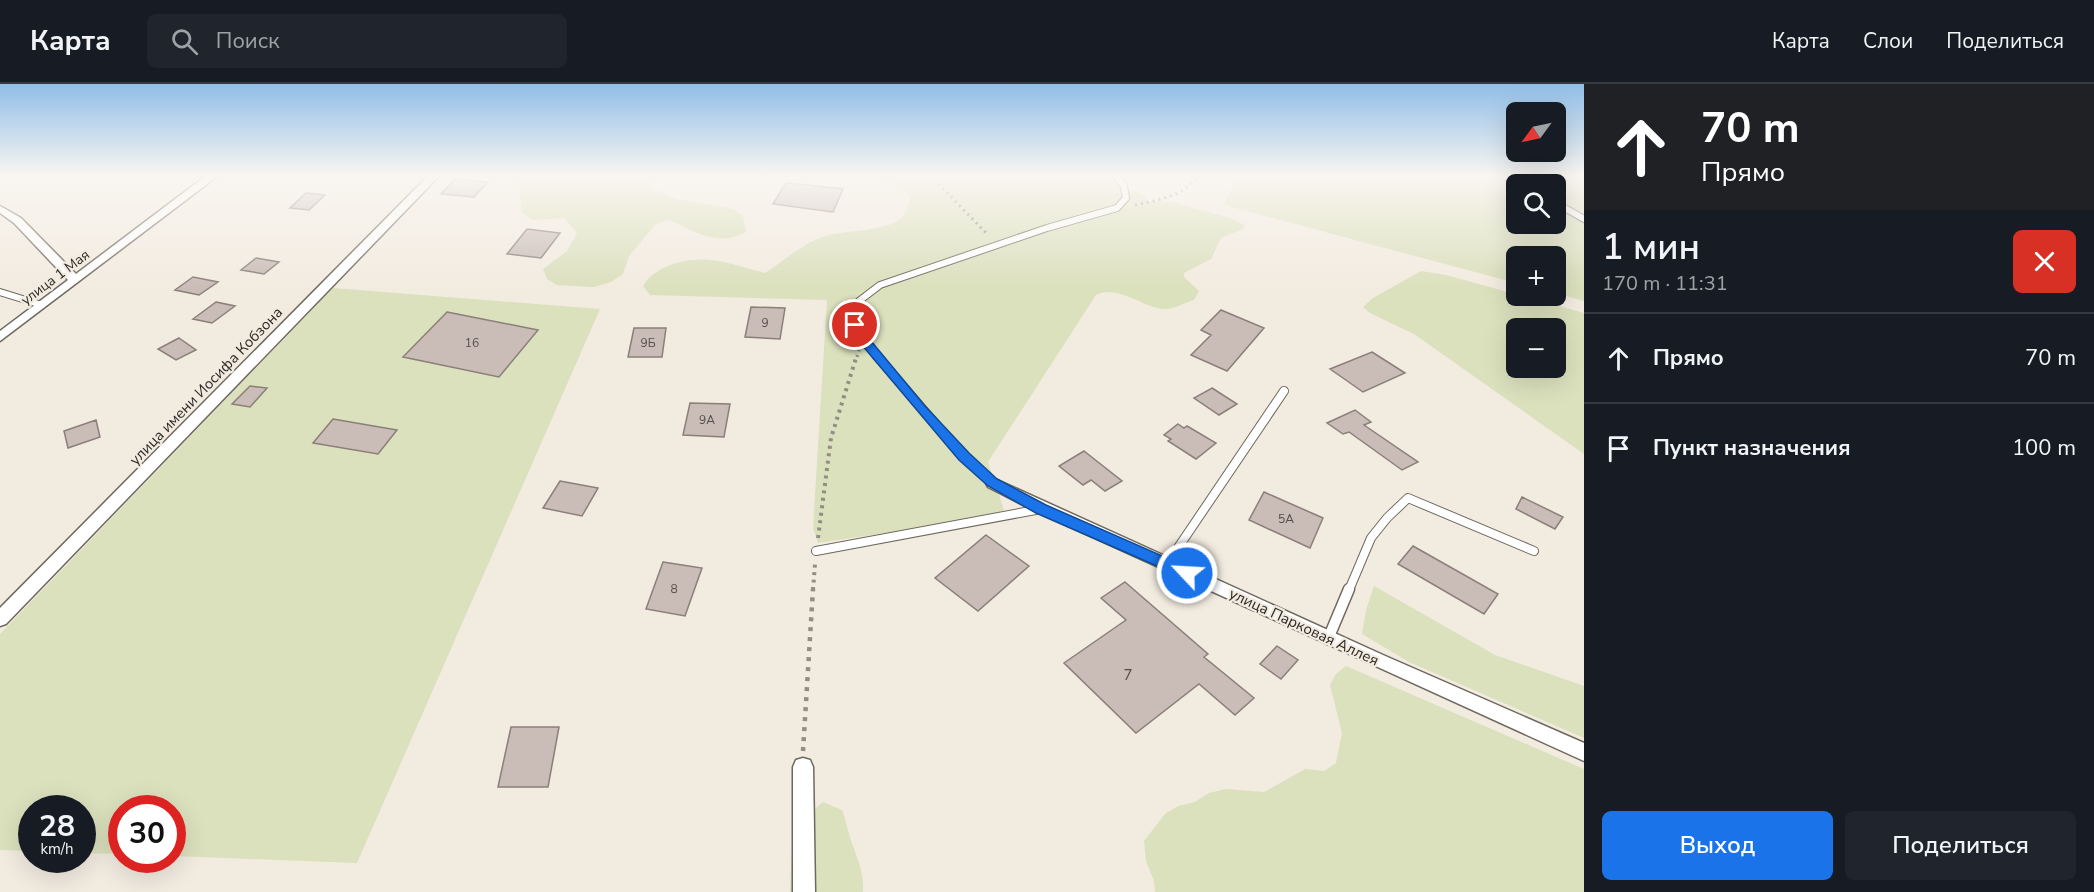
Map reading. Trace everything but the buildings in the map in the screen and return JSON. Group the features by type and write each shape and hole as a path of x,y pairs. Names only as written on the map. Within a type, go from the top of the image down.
{"street":[{"path":"8,213 75,280"},
{"name":"улица 1 Мая","path":"0,337 164,213"},
{"name":"улица имени Иосифа Кобзона","path":"0,619 398,213"},
{"name":"улица Парковая Аллея","path":"993,483 1041,509 1584,753"},
{"path":"802,766 804,892"}],"lane":[{"path":"993,483 964,457 866,343 855,325 859,301 880,285 996,245 1101,213"},
{"path":"0,292 42,305"},
{"path":"1167,564 1284,391"},
{"path":"1328,639 1371,538 1387,518 1408,498 1534,551"},
{"path":"816,551 1041,509"}],"path":[{"path":"967,213 996,245"}],"green space":[{"path":"523,213 739,213 743,216 746,232 736,237 716,238 697,233 669,220 656,224 629,256 623,274 611,282 594,287 557,285 547,279 543,269 567,251 577,233 564,218 532,220"},
{"path":"905,213 1211,213 1244,225 1243,229 1221,238 1211,259 1184,273 1184,277 1199,291 1194,300 1166,309 1150,306 1113,292 1096,295 988,462 1004,510 985,518 818,543 813,528 827,300 650,295 643,286 657,272 687,261 719,261 765,273 799,249 820,238 889,225 898,221"},
{"path":"1253,213 1506,213 1506,234 1566,234 1566,213 1584,213 1584,301 1566,296 1566,246 1506,246 1506,280"},
{"path":"1421,271 1446,275 1506,292 1506,306 1559,306 1584,313 1584,454 1414,334 1370,313 1363,307 1373,298"},
{"path":"333,288 600,309 357,863 186,856 186,795 108,795 108,854 96,853 96,795 18,795 18,851 0,850 0,634"},
{"path":"1374,586 1495,655 1584,686 1584,738 1409,662 1362,634 1366,610"},
{"path":"1346,666 1584,769 1584,892 1155,892 1154,881 1146,861 1144,841 1165,814 1178,806 1195,802 1209,793 1226,789 1264,792 1305,769 1324,771 1336,763 1342,733 1330,685 1336,674"},
{"path":"823,802 842,810 861,869 863,892 790,892 793,828"}],"route":[{"path":"855,325 866,343 921,409 964,457 993,483 1041,509 1187,573"}]}
